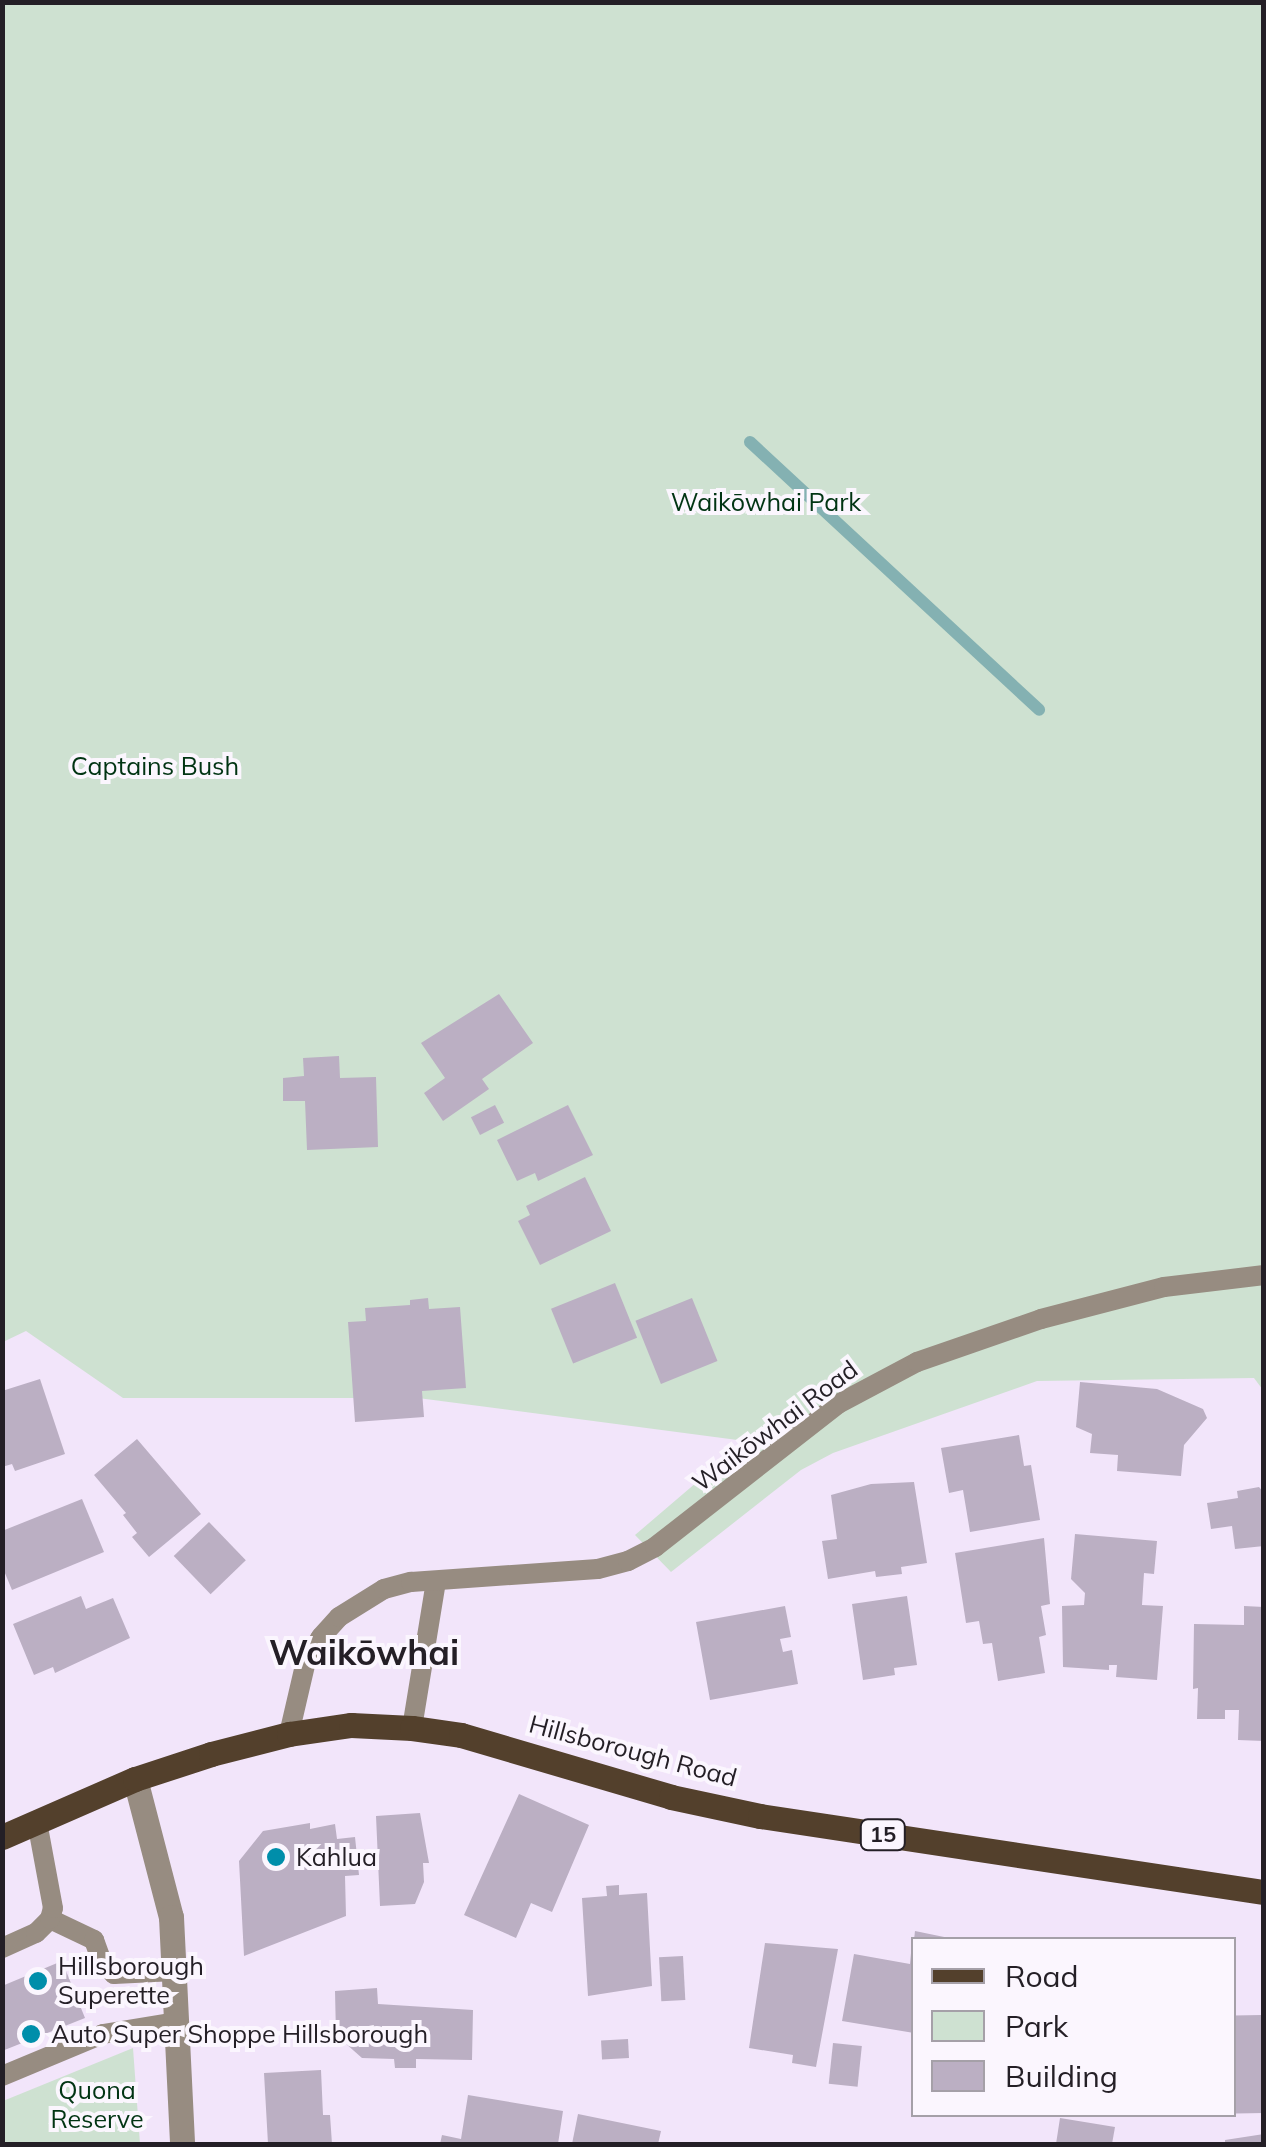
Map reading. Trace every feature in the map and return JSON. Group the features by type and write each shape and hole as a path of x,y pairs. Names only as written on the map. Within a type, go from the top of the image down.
{"main road":[{"name":"Hillsborough Road","path":"2,1837 135,1779 289,1734 351,1725 412,1728 492,1743 671,1797 760,1816 1264,1892"}],"street":[{"path":"135,1779 167,1893 175,1971 182,2144"}],"lane":[{"name":"Waikōwhai Road","path":"289,1734 306,1662 338,1617 384,1589 598,1570 628,1561 668,1538 838,1404 917,1362 1041,1319 1164,1287 1264,1276"},
{"path":"412,1728 436,1582"},
{"path":"2,1948 36,1933 54,1908 37,1822"},
{"path":"50,1918 94,1940 102,1962 114,1974 175,1971"},
{"path":"2,2076 104,2034 176,2022"}],"green space":[{"name":"Waikōwhai Park","path":"2,3 1263,3 1263,1390 1254,1378 1037,1381 833,1453 801,1470 671,1572 635,1535 745,1441 418,1398 123,1398 26,1331 3,1342"},
{"name":"Quona Reserve","path":"133,2048 140,2144 3,2144 3,2101"}],"building":[{"path":"499,994 533,1043 482,1079 489,1089 443,1121 424,1093 445,1078 421,1043"},
{"path":"339,1056 340,1078 376,1077 378,1147 307,1150 305,1101 283,1101 283,1078 304,1076 303,1058"},
{"path":"495,1105 504,1123 480,1135 471,1117"},
{"path":"568,1105 593,1155 538,1181 535,1173 517,1181 497,1140"},
{"path":"585,1177 611,1231 540,1265 518,1221 530,1215 526,1206"},
{"path":"615,1283 637,1338 573,1364 551,1309"},
{"path":"428,1298 429,1309 460,1307 466,1388 422,1391 424,1417 355,1422 348,1322 366,1321 365,1308 410,1305 410,1300"},
{"path":"692,1298 717,1361 661,1384 635,1321"},
{"path":"40,1379 65,1454 15,1471 12,1464 2,1467 2,1391"},
{"path":"1080,1382 1157,1389 1203,1409 1207,1418 1184,1445 1181,1476 1117,1471 1118,1455 1090,1453 1092,1434 1076,1427"},
{"path":"1019,1435 1024,1466 1031,1465 1040,1520 970,1532 963,1490 949,1493 941,1448"},
{"path":"137,1439 201,1514 149,1557 132,1537 137,1533 123,1515 126,1513 94,1475"},
{"path":"914,1482 927,1563 901,1567 902,1574 876,1577 875,1571 828,1579 822,1541 837,1539 831,1495 871,1484"},
{"path":"1259,1487 1264,1493 1264,1546 1235,1549 1232,1526 1211,1529 1207,1503 1238,1498 1237,1491"},
{"path":"82,1499 104,1552 12,1590 2,1566 2,1531"},
{"path":"209,1522 246,1560 211,1594 174,1556"},
{"path":"1075,1534 1157,1541 1154,1574 1144,1573 1142,1605 1163,1606 1157,1680 1116,1677 1117,1665 1109,1665 1109,1670 1063,1667 1062,1606 1084,1605 1085,1593 1071,1579"},
{"path":"1044,1538 1050,1604 1041,1606 1046,1635 1039,1637 1045,1673 998,1681 992,1643 983,1644 979,1621 966,1623 955,1553"},
{"path":"81,1596 86,1609 113,1598 130,1638 55,1673 53,1667 34,1675 13,1624"},
{"path":"907,1596 917,1665 894,1668 895,1675 863,1680 852,1604"},
{"path":"785,1606 791,1637 780,1639 783,1652 792,1650 798,1684 710,1700 696,1622"},
{"path":"1244,1606 1264,1607 1264,1741 1238,1740 1239,1710 1225,1710 1225,1719 1197,1719 1198,1688 1193,1689 1194,1624 1244,1625"},
{"path":"519,1794 589,1825 552,1912 531,1903 516,1938 464,1915"},
{"path":"420,1813 429,1863 423,1863 424,1882 415,1904 380,1906 376,1816"},
{"path":"310,1823 310,1829 335,1824 337,1839 355,1837 359,1875 345,1876 346,1916 244,1956 239,1861 263,1831"},
{"path":"619,1885 619,1895 647,1893 652,1986 588,1996 582,1898 607,1896 606,1886"},
{"path":"915,1931 944,1937 914,1937"},
{"path":"765,1943 838,1949 816,2067 792,2063 793,2055 749,2048"},
{"path":"911,1953 911,2032 842,2021 854,1954 910,1964"},
{"path":"683,1956 685,2000 661,2001 659,1957"},
{"path":"62,1961 85,2018 2,2051 2,1986"},
{"path":"377,1988 378,2004 473,2010 472,2060 416,2059 416,2068 395,2068 394,2059 362,2058 336,2035 335,1991"},
{"path":"1236,2015 1262,2015 1264,2113 1236,2113"},
{"path":"628,2039 629,2058 602,2059 601,2040"},
{"path":"833,2043 862,2046 858,2087 829,2084"},
{"path":"321,2070 323,2115 330,2115 332,2144 268,2144 264,2073"},
{"path":"468,2095 563,2111 558,2144 440,2144 442,2135 461,2139"},
{"path":"578,2114 661,2131 658,2144 572,2144"},
{"path":"1060,2118 1115,2127 1112,2144 1056,2144"},
{"path":"1264,2134 1264,2144 1225,2144 1225,2140"}],"waterway":[{"path":"750,442 1039,710"}],"place":[{"name":"Kahlua","path":"276,1857"},
{"name":"Hillsborough Superette","path":"38,1981"},
{"name":"Auto Super Shoppe Hillsborough","path":"31,2034"}],"district":[{"name":"Waikōwhai","path":"364,1652"}],"park label":[{"name":"Captains Bush","path":"155,766"}]}
